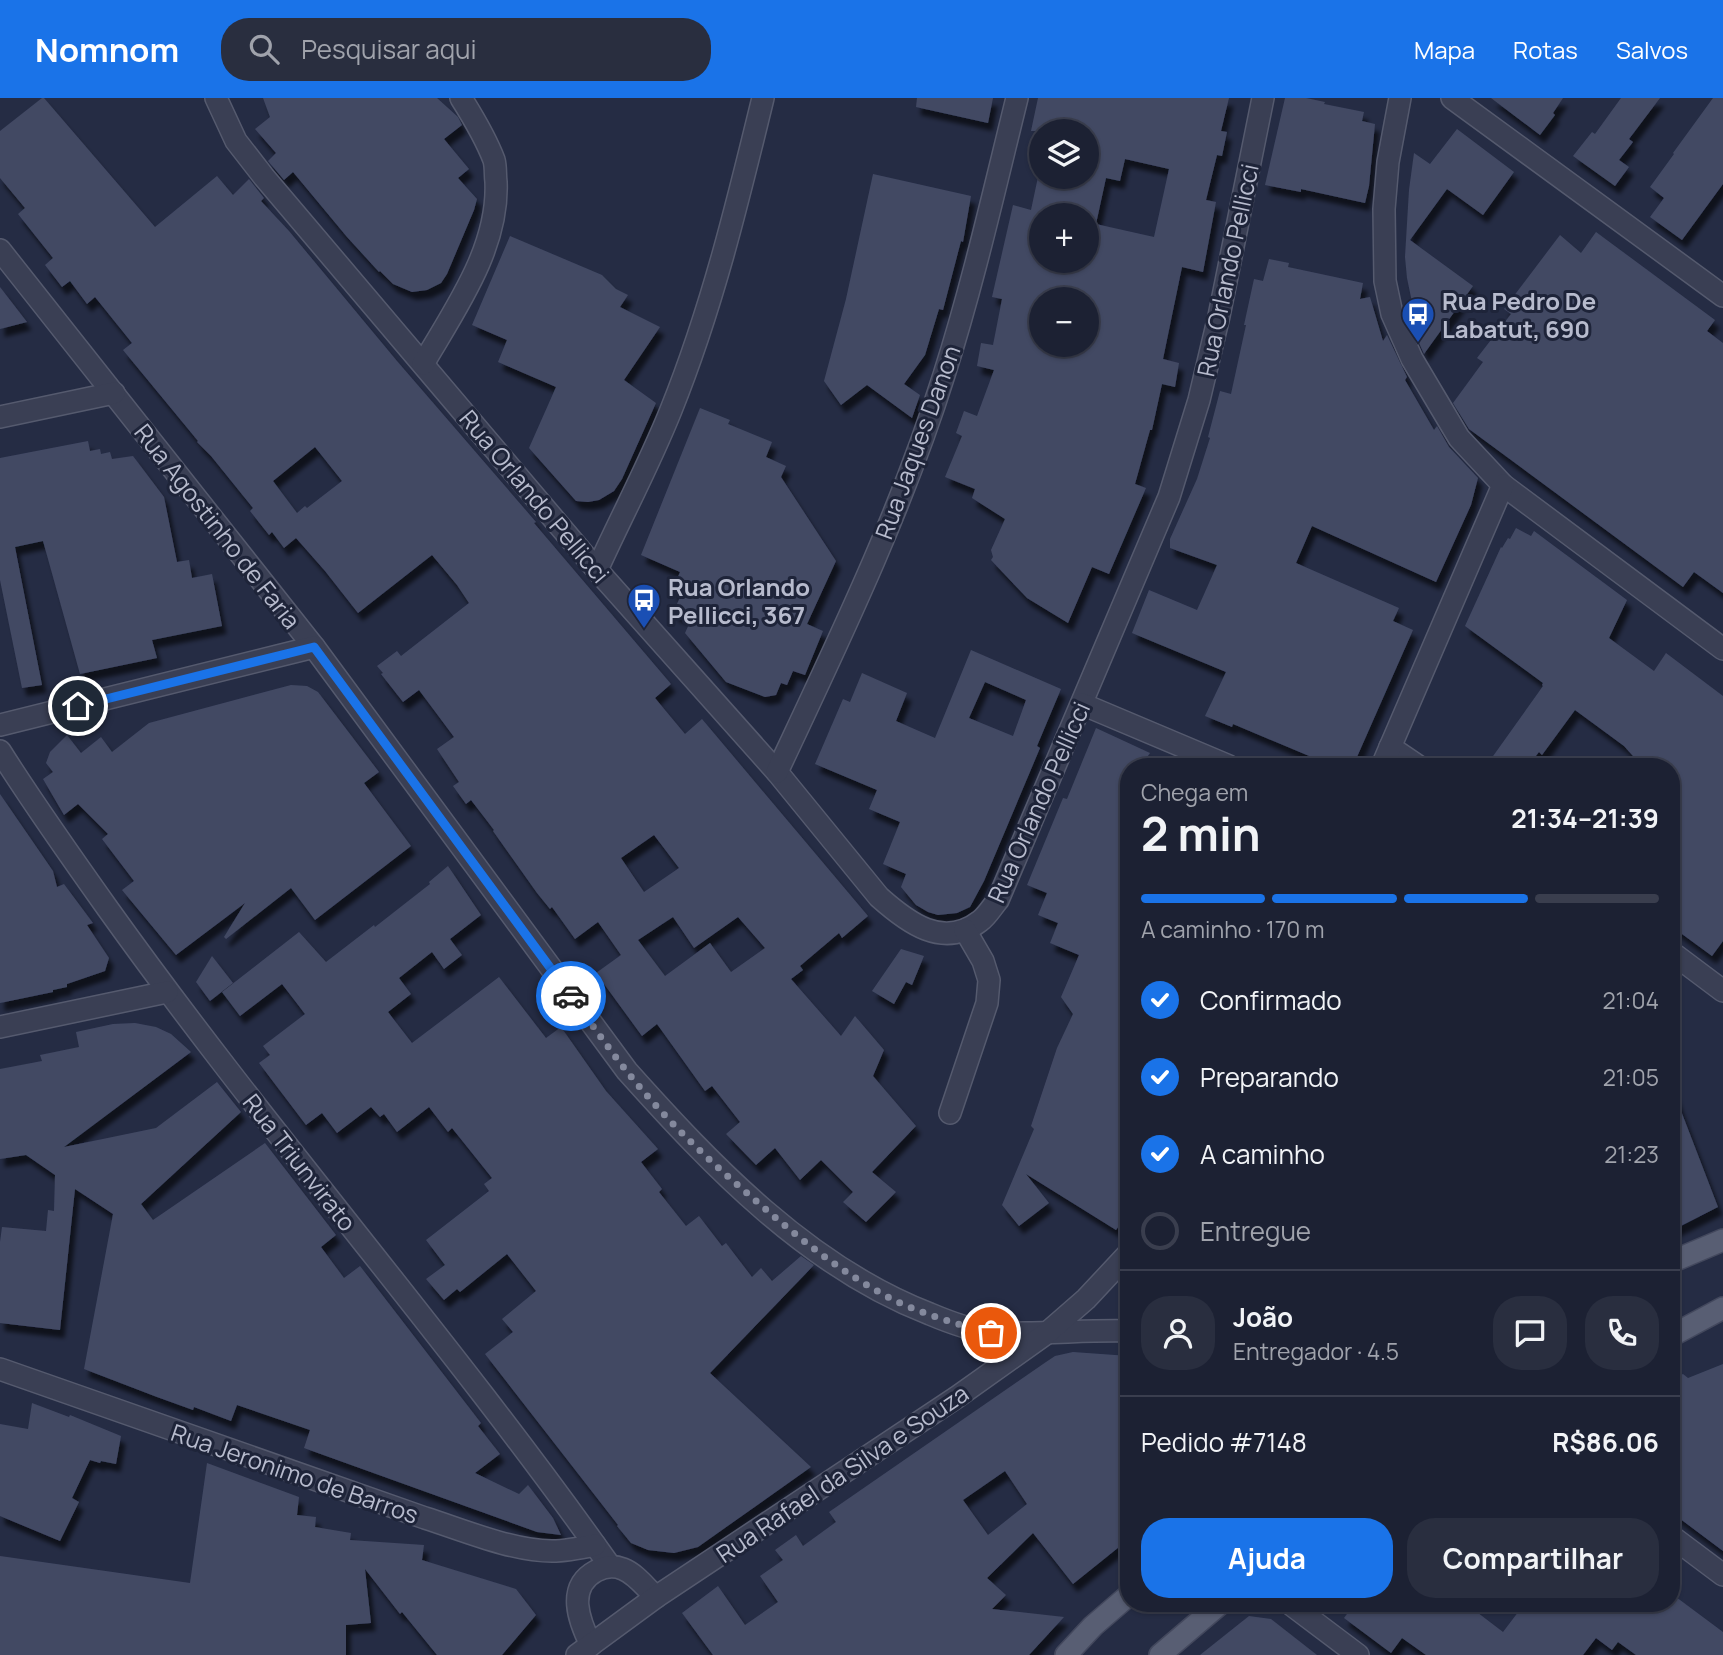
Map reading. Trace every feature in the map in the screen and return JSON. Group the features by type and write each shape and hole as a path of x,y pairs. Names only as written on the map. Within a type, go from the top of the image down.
{"main road":[{"path":"1680,1258 1723,1240"},
{"path":"1680,1331 1723,1308"},
{"path":"1066,1655 1120,1603"},
{"path":"1160,1655 1210,1612"}],"street":[{"name":"Rua Orlando Pellicci","path":"216,98 236,141 264,177 597,570 777,772 879,897 915,925 941,934 965,930 981,921 998,900 1169,497 1199,400 1219,316 1263,98"},
{"path":"423,364 457,306 487,245 497,200 495,162 461,98"},
{"path":"597,570 670,411 709,306 734,219 762,98"},
{"name":"Rua Jaques Danon","path":"777,772 899,501 944,376 982,241 1017,98"},
{"path":"1400,98 1388,162 1384,209 1385,281 1392,314 1412,359 1459,438 1503,485 1723,649"},
{"path":"1452,98 1723,296"},
{"name":"Rua Agostinho de Faria","path":"0,250 314,647 626,1071 683,1134 801,1241 862,1282 900,1303 947,1321 991,1333 1120,1331"},
{"path":"0,417 114,393"},
{"path":"1385,758 1503,485"},
{"path":"0,725 314,647"},
{"path":"1082,704 1210,758"},
{"path":"1390,747 1406,758"},
{"name":"Rua Triunvirato","path":"0,751 167,992 544,1473 610,1566"},
{"path":"950,1113 987,1003 989,980 983,961 965,930"},
{"path":"1680,959 1723,992"},
{"path":"0,1027 167,992"},
{"name":"Rua Rafael da Silva e Souza","path":"584,1650 656,1598 957,1397 1047,1333 1086,1299 1120,1263"},
{"name":"Rua Jeronimo de Barros","path":"0,1369 484,1537 525,1548 551,1551 595,1545"},
{"path":"1680,1543 1723,1576"},
{"path":"584,1650 578,1615 579,1592 590,1574 610,1566 622,1569 656,1598"},
{"path":"1301,1612 1358,1655"}],"building":[{"path":"44,98 155,227 217,176 233,195 249,179 264,198 261,201 671,684 655,698 685,734 702,719 868,916 842,938 839,933 800,966 803,970 791,979 841,1036 855,1016 884,1050 873,1076 916,1126 872,1172 896,1192 866,1222 843,1202 853,1192 821,1160 800,1180 775,1148 756,1165 726,1134 740,1122 712,1086 705,1091 657,1024 642,1036 596,973 621,955 598,922 575,939 552,907 550,909 537,893 471,800 466,804 453,786 459,782 437,749 454,737 419,690 403,702 381,674 383,673 377,666 397,651 401,656 469,603 457,585 432,555 358,613 296,538 284,548 272,532 269,535 250,511 253,508 123,350 132,343 95,297 87,304 70,281 62,287 45,265 53,258 18,214 25,208 0,178 0,131","holes":["315,447 342,481 297,513 273,481","654,835 679,868 644,892 621,858","673,917 694,948 738,917 765,948 731,972 710,943 665,976 638,940"]},
{"path":"263,98 437,98 458,117 462,125 444,139 469,169 458,178 477,199 441,283 427,290 412,292 393,284 347,237 293,172 284,180 268,161 276,153 255,129 270,117"},
{"path":"917,98 993,98 988,123 916,107"},
{"path":"1038,98 1229,98 1221,131 1227,132 1222,156 1217,155 1206,200 1216,202 1203,272 1182,267 1163,359 1179,363 1175,387 1162,384 1152,430 1135,484 1146,488 1109,574 1092,567 1068,623 1027,598 991,560 991,550 1005,519 972,498 975,489 945,477 962,436 956,433 964,411 977,416 994,370 977,366 981,343 993,345 1002,299 992,297 1013,205 1029,209 1029,273 1099,273 1099,225 1154,237 1169,169 1125,159 1120,181 1106,178 1099,210 1099,203 1032,203 1035,189 1099,189 1099,119 1034,119"},
{"path":"1285,98 1306,98 1364,112 1362,121 1375,124 1365,203 1301,189 1301,192 1265,185"},
{"path":"1491,98 1563,98 1553,113 1555,115 1540,135"},
{"path":"1621,98 1660,98 1629,139 1633,142 1619,160 1629,167 1615,186 1573,156 1592,132 1595,134"},
{"path":"1713,98 1723,98 1723,184 1682,240 1650,217 1664,198 1650,187"},
{"path":"1457,129 1514,172 1483,215 1447,189 1410,240 1473,286 1424,354 1405,311 1412,302 1405,257 1414,153 1430,164"},
{"path":"873,174 971,196 963,242 961,241 943,310 939,309 925,355 904,384 920,395 912,418 867,385 841,405 824,381 846,299"},
{"path":"1596,232 1715,320 1707,331 1723,343 1723,593 1694,572 1683,587 1469,429 1453,403 1483,362 1477,358 1511,314 1504,309 1560,235 1581,253"},
{"path":"510,236 602,275 616,289 628,295 620,307 660,327 624,380 656,403 622,479 614,491 599,500 576,501 529,448 556,387 498,362 507,340 472,325"},
{"path":"1269,259 1289,263 1288,267 1363,283 1360,299 1370,297 1383,341 1387,335 1407,377 1405,380 1434,430 1437,426 1449,447 1478,478 1471,505 1436,582 1312,526 1296,563 1399,608 1393,621 1413,630 1357,758 1314,758 1233,724 1232,727 1205,716 1226,672 1132,633 1149,590 1197,610 1217,565 1170,548 1170,539 1197,479 1210,438 1208,437 1220,391 1231,394 1254,279 1263,281"},
{"path":"0,287 27,322 0,329"},
{"path":"700,408 730,420 728,424 772,442 766,457 786,466 781,477 836,561 807,624 823,631 805,675 793,671 787,685 781,683 776,695 765,697 726,682 685,633 691,620 673,613 681,595 672,591 680,572 641,555"},
{"path":"88,441 90,451 100,449 101,454 110,452 112,459 133,456 164,497 177,562 189,560 192,578 212,574 222,626 152,640 157,658 80,674 43,541 15,547 42,685 22,688 0,580 0,458"},
{"path":"1516,528 1531,536 1534,531 1627,600 1609,638 1654,671 1666,653 1723,696 1723,941 1712,956 1680,933 1680,758 1635,758 1624,746 1575,710 1542,755 1539,752 1534,758 1492,758 1543,686 1543,683 1465,626 1501,547 1510,539"},
{"path":"971,650 1061,689 1037,746 1040,748 984,881 970,907 957,913 938,915 916,905 901,887 906,874 883,864 900,822 869,809 877,790 815,764 843,699 850,702 862,673 907,693 896,721 935,738","holes":["985,682 1026,700 1013,736 969,718"]},
{"path":"291,685 307,686 318,692 379,772 364,783 411,846 315,920 291,888 226,939 224,937 245,903 176,955 122,890 134,881 102,839 108,834 78,804 64,815 43,779 53,772 46,763 50,752 67,735 81,753 101,737 112,752 149,723"},
{"path":"1096,728 1150,753 1147,758 1120,758 1120,1224 1116,1230 1026,1174 1049,1203 1019,1226 1002,1205 1034,1129 1031,1126 1057,1048 1073,1014 1061,997 1079,955 1050,943 1058,923 1038,915 1047,893 1027,885 1063,798 1067,799"},
{"path":"0,794 53,871 57,887 64,884 93,923 87,925 109,958 105,971 67,984 67,987 0,1003"},
{"path":"448,866 481,915 450,939 462,955 444,969 432,952 399,978 411,994 388,1012 412,1043 499,977 546,1038 561,1027 606,1091 658,1149 641,1162 662,1189 659,1192 686,1226 699,1216 722,1246 726,1243 752,1277 761,1268 772,1281 801,1256 814,1265 710,1373 811,1467 698,1547 674,1553 648,1550 631,1543 485,1354 513,1332 502,1319 536,1291 507,1254 460,1292 457,1289 444,1300 426,1279 445,1265 426,1240 489,1191 484,1184 492,1178 452,1128 448,1132 429,1107 397,1132 384,1114 380,1117 371,1107 337,1133 322,1113 306,1125 259,1063 270,1055 263,1046 305,1014 282,984 240,1016 222,992 299,932 326,962 430,884 429,882"},
{"path":"901,949 924,956 912,985 906,982 894,1004 872,991"},
{"path":"212,956 233,983 210,1001 196,982"},
{"path":"135,1023 156,1027 171,1034 191,1052 64,1147 156,1128 217,1082 241,1112 141,1204 153,1220 265,1143 336,1235 321,1247 344,1278 360,1266 481,1423 478,1426 500,1454 475,1473 519,1494 528,1485 553,1518 561,1535 537,1532 304,1448 310,1430 237,1405 231,1421 194,1407 193,1410 84,1369 113,1214 75,1189 60,1330 0,1323 2,1227 46,1231 48,1210 54,1211 55,1175 26,1155 0,1159 0,1069 42,1061 40,1055 79,1047 76,1032 113,1024"},
{"path":"1680,1108 1718,1207 1680,1226"},
{"path":"1073,1352 1120,1355 1120,1546 1073,1584 1033,1533 987,1578 1006,1595 992,1609 1064,1617 1029,1655 713,1655 682,1613 718,1586 745,1625 778,1602 760,1576 783,1560 775,1550 796,1535 803,1546 836,1522 829,1512 1055,1356","holes":["1005,1471 1027,1504 988,1535 963,1500"]},
{"path":"1723,1364 1723,1551 1680,1519 1680,1376 1683,1374 1688,1378"},
{"path":"32,1403 121,1436 116,1464 90,1460 72,1498 79,1502 60,1541 0,1516 0,1424 28,1429"},
{"path":"207,1463 299,1497 297,1515 316,1517 315,1527 351,1533 350,1540 424,1545 422,1560 516,1589 536,1615 502,1655 437,1655 365,1569 371,1623 346,1625 346,1655 0,1655 0,1556 190,1583"},
{"path":"1680,1600 1723,1632 1723,1655 1636,1655 1618,1642 1612,1650 1596,1638 1583,1655 1426,1655 1402,1638 1391,1653 1344,1618 1348,1612 1477,1612 1503,1632 1518,1612 1680,1612"},
{"path":"1249,1616 1271,1619 1317,1655 1200,1655"}],"way so far":[{"path":"571,996 626,1071 683,1134 801,1241 862,1282 900,1303 947,1321 991,1333"}],"place":[{"name":"Rua Pedro De Labatut, 690","path":"1418,344"},
{"name":"Rua Orlando Pellicci, 367","path":"644,630"}],"route":[{"path":"78,706 314,647 571,996"}]}
